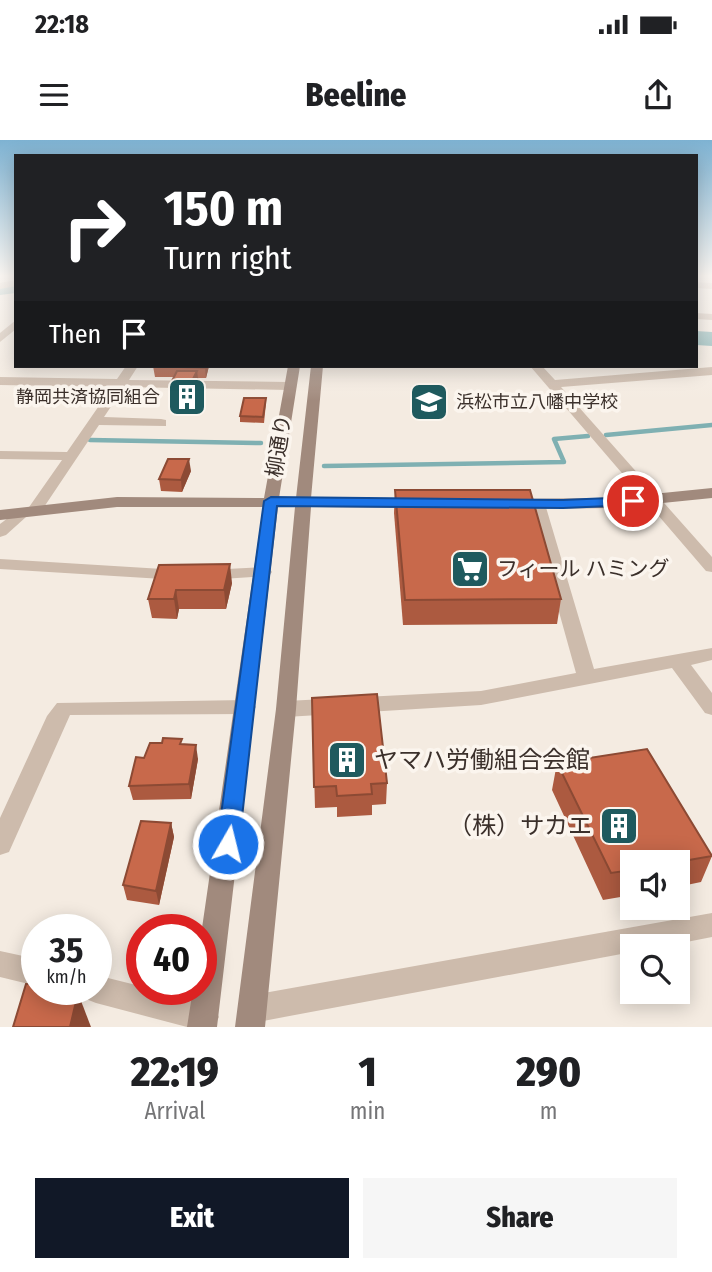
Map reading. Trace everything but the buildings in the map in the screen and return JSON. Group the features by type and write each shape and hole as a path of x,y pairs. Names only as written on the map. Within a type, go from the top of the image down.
{"street":[{"path":"0,340 14,325"},
{"path":"0,532 28,512 72,456 131,368"},
{"name":"柳通り","path":"251,1018 286,709 317,368"},
{"path":"538,368 712,567"},
{"path":"552,384 712,371"},
{"path":"0,381 121,383 291,376"},
{"name":"柳通り","path":"203,1022 271,501 291,376"},
{"path":"95,421 161,423"},
{"path":"0,454 72,456"},
{"path":"497,504 612,503 712,493"},
{"path":"0,515 117,502 432,503"},
{"path":"537,504 587,678"},
{"path":"0,564 166,575 263,572"},
{"path":"286,709 481,698 712,653"},
{"path":"676,659 712,708"},
{"path":"0,845 64,708 246,707"},
{"path":"251,1018 712,925"},
{"path":"0,964 21,969"},
{"path":"112,994 203,1022"}],"waterway":[{"path":"698,338 712,339"},
{"path":"606,435 712,425"},
{"path":"324,466 564,462 554,439 588,436"},
{"path":"90,440 261,443"}],"place":[{"name":"静岡共済協同組合","path":"187,397"},
{"name":"浜松市立八幡中学校","path":"429,402"},
{"name":"フィール ハミング","path":"470,569"},
{"name":"ヤマハ労働組合会館","path":"347,760"},
{"name":"（株）サカエ","path":"619,826"}],"route":[{"path":"228,844 271,501 563,504 633,501"}]}
